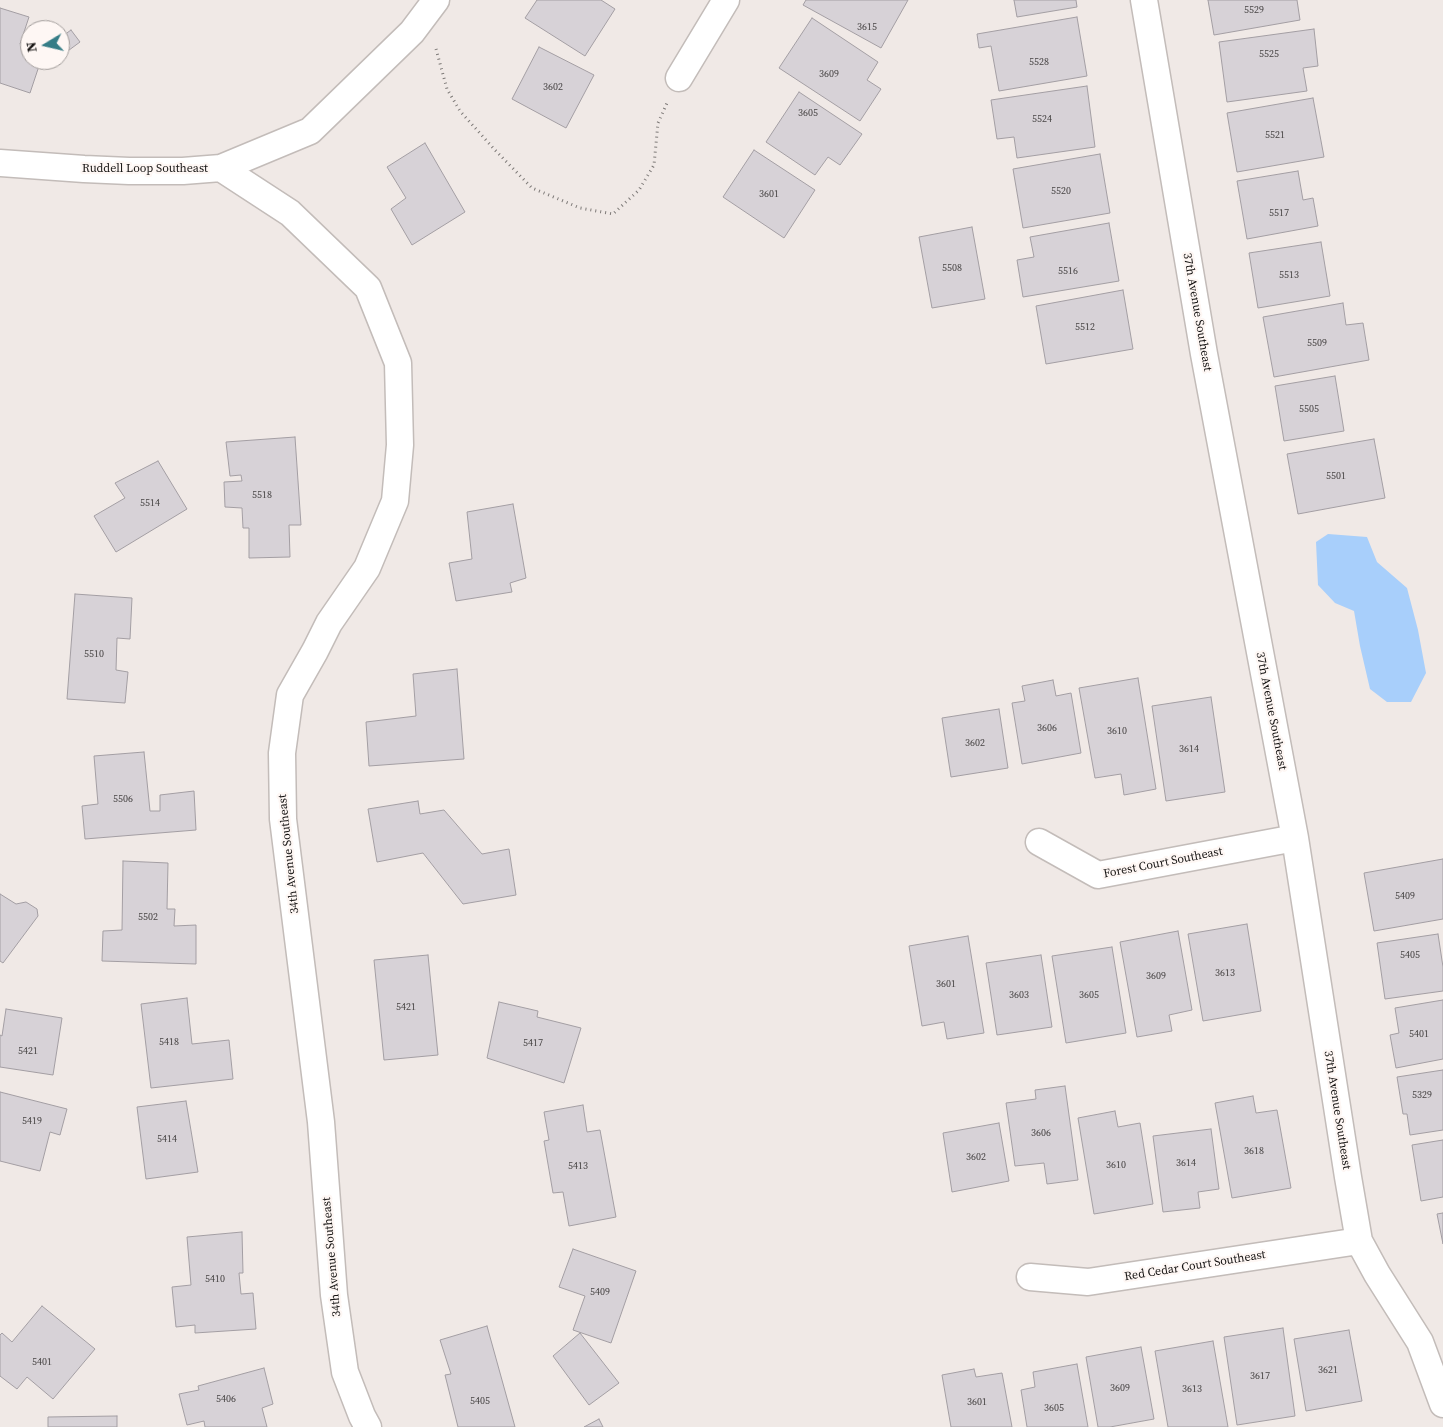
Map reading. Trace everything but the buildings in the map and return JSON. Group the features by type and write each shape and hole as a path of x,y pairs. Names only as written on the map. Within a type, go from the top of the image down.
{"street":[{"path":"679,78 726,0"},
{"name":"37th Avenue Southeast","path":"1144,0 1204,354 1295,838 1359,1241 1377,1274 1420,1342 1443,1404"},
{"name":"Ruddell Loop Southeast","path":"0,163 129,171 183,171 221,168 310,131 412,32 431,6"},
{"name":"34th Avenue Southeast","path":"221,168 290,213 368,288 398,363 400,445 395,502 367,568 329,623 290,695 282,752 283,819 321,1122 334,1295 345,1372 368,1427"},
{"name":"Forest Court Southeast","path":"1039,842 1098,875 1295,838"},
{"name":"Red Cedar Court Southeast","path":"1030,1278 1088,1282 1359,1241"}],"path":[{"path":"431,6 447,89 460,111 532,188 580,208 613,214 639,190 654,165 658,123 679,78"}],"water":[{"path":"1328,534 1367,537 1377,562 1407,588 1418,630 1426,673 1411,702 1387,702 1370,689 1354,611 1335,603 1318,585 1316,542"}]}
